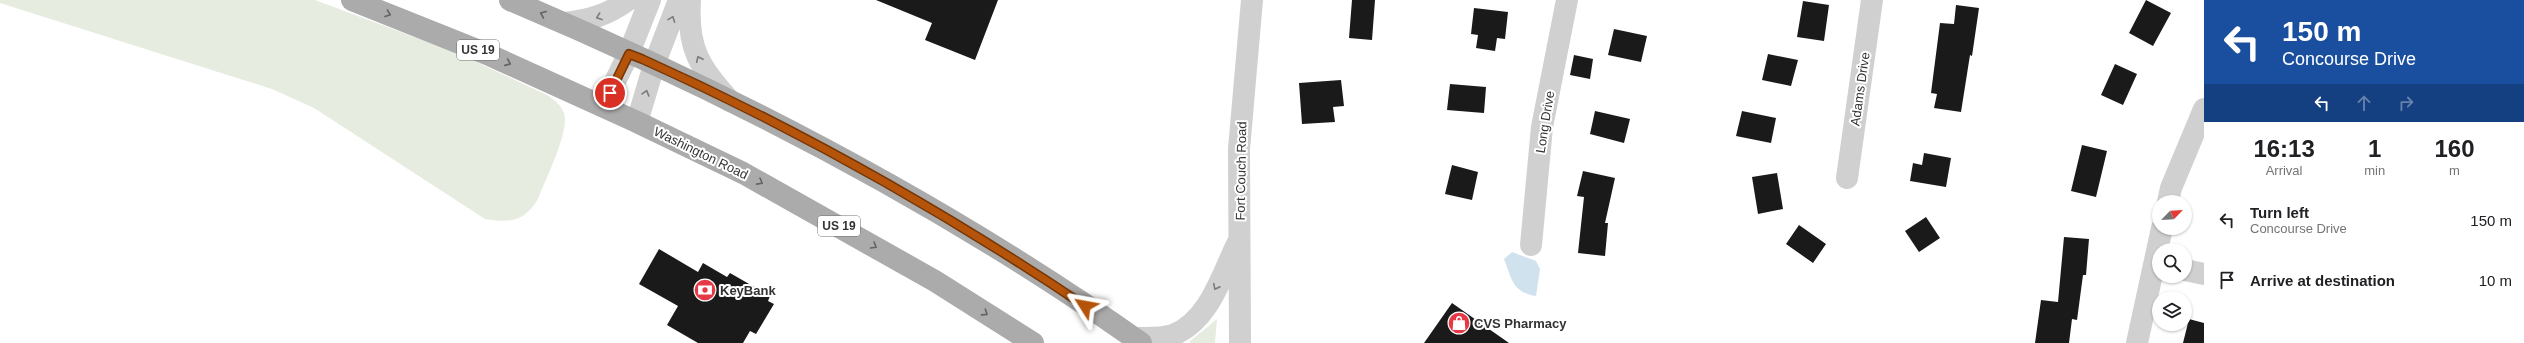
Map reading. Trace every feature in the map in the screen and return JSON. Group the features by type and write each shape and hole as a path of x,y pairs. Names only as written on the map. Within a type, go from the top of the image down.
{"main road":[{"name":"Washington Road","path":"352,0 487,54 603,106 743,173 935,281 1033,343"},
{"path":"510,0 565,23 730,101 839,158 943,217 1049,282 1137,340"}],"street":[{"path":"565,23 590,20 604,16 628,0"},
{"path":"603,106 629,54 650,0"},
{"path":"637,122 654,65 679,0"},
{"path":"690,0 689,32 693,47 708,75 730,101"},
{"name":"Fort Couch Road","path":"1240,343 1240,149 1252,0"},
{"name":"Long Drive","path":"1531,245 1542,127 1567,0"},
{"name":"Adams Drive","path":"1847,178 1872,0"},
{"path":"2170,195 2171,188 2204,109"},
{"path":"1137,340 1173,335 1189,326 1205,310 1239,239"},
{"path":"2192,271 2204,274"},
{"path":"2137,343 2152,281"}],"shaded area":[{"path":"0,0 315,0 457,53 547,95 557,102 564,113 565,121 563,131 551,168 533,207 516,219 502,221 485,219 314,108 272,89 0,3"},
{"path":"1217,319 1215,343 1190,343 1190,341"}],"water":[{"path":"1512,252 1536,261 1540,269 1536,296 1522,291 1514,284 1504,259"}],"building":[{"path":"876,0 998,0 975,60 925,40 932,23"},
{"path":"1352,0 1375,0 1372,40 1349,38"},
{"path":"2146,0 2171,13 2153,46 2129,33"},
{"path":"1803,1 1829,5 1824,41 1797,37"},
{"path":"1956,5 1979,8 1972,56 1970,55 1961,112 1934,108 1937,94 1931,93 1940,23 1954,24"},
{"path":"1474,8 1508,12 1505,39 1497,38 1495,51 1476,48 1478,35 1471,34"},
{"path":"1614,29 1647,36 1641,62 1608,55"},
{"path":"1768,54 1798,60 1791,86 1762,80"},
{"path":"1574,55 1593,59 1590,79 1570,75"},
{"path":"2115,64 2137,74 2123,105 2101,95"},
{"path":"1341,80 1344,106 1333,107 1335,122 1302,124 1299,83"},
{"path":"1450,84 1486,87 1484,113 1447,110"},
{"path":"1595,111 1630,119 1624,143 1590,134"},
{"path":"1742,111 1776,118 1771,143 1736,136"},
{"path":"2082,145 2107,151 2096,197 2071,191"},
{"path":"1924,153 1951,158 1946,187 1910,181 1913,163 1922,165"},
{"path":"1452,165 1478,172 1472,200 1445,194"},
{"path":"1583,171 1615,178 1605,223 1608,223 1605,256 1578,253 1584,197 1577,196"},
{"path":"1777,173 1783,209 1758,214 1752,177"},
{"path":"1926,217 1940,238 1919,252 1905,231"},
{"path":"1799,225 1826,244 1813,263 1786,244"},
{"path":"2064,237 2089,239 2086,275 2083,275 2077,320 2072,319 2069,343 2035,343 2041,300 2058,302"},
{"name":"KeyBank","path":"659,249 698,272 703,263 727,277 730,273 770,296 768,301 774,304 756,334 750,331 743,343 698,343 667,325 678,306 639,284"},
{"name":"CVS Pharmacy","path":"1452,303 1509,343 1424,343"},
{"path":"2192,320 2204,323 2204,343 2183,343 2186,331 2192,331"}],"place":[{"name":"KeyBank","path":"705,290"},
{"name":"CVS Pharmacy","path":"1459,323"}],"route":[{"path":"610,93 629,54 642,59 730,101 839,158 943,217 1049,282 1085,306"}]}
